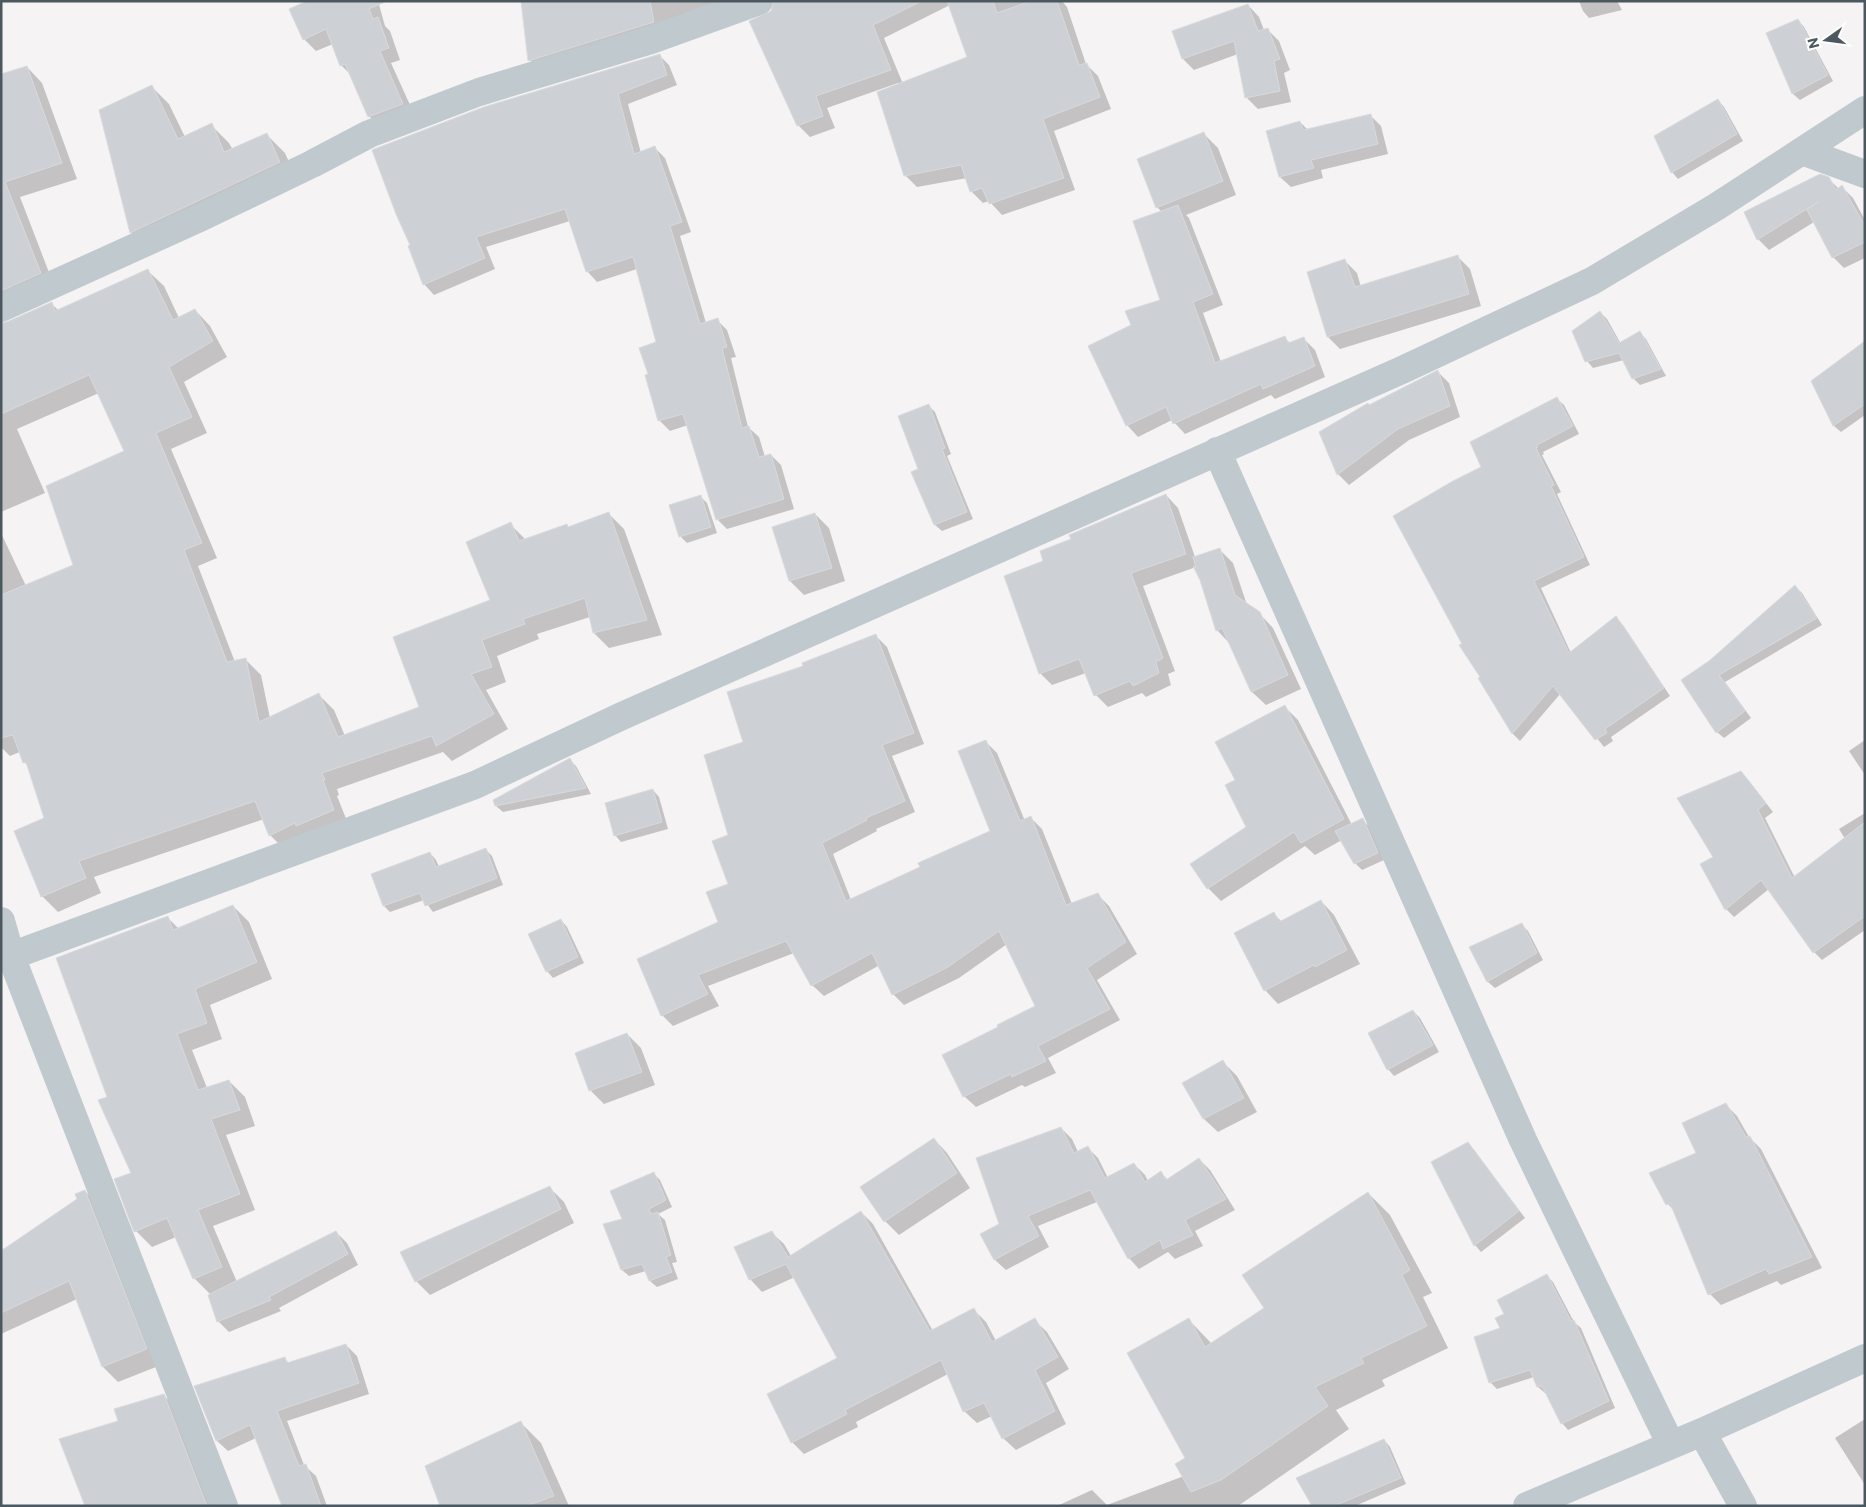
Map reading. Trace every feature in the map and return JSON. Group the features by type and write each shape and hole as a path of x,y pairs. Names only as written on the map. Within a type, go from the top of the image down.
{"street":[{"path":"1,308 204,216 369,134 479,92 651,40 759,1"},
{"path":"11,956 475,785 631,712 1402,370 1592,281 1716,207 1865,110"},
{"path":"1802,151 1865,174"},
{"path":"1217,451 1523,1140 1671,1445"},
{"path":"1,921 11,956 224,1506"},
{"path":"1527,1506 1702,1432 1865,1358"},
{"path":"1702,1432 1743,1506"}],"building":[{"path":"307,1 387,1 369,9 373,19 378,17 389,48 380,51 403,104 368,117 345,64 340,66 326,29 303,40 289,9"},
{"path":"521,1 650,1 654,22 528,61"},
{"path":"774,1 922,1 873,25 891,70 816,96 823,116 797,126 749,21 771,11"},
{"path":"947,1 993,1 997,13 1031,1 1057,1 1079,65 1087,63 1100,97 1043,119 1064,178 989,204 982,188 970,192 961,165 904,176 877,92 967,57"},
{"path":"1248,4 1258,31 1268,28 1280,59 1274,61 1280,91 1245,98 1234,41 1182,59 1172,31"},
{"path":"1798,19 1828,75 1792,94 1766,33"},
{"path":"660,54 667,75 618,94 634,154 655,146 682,222 670,226 700,324 718,318 727,347 722,348 742,428 749,426 759,457 771,454 784,499 716,520 683,414 658,421 645,375 648,374 639,348 656,342 633,257 586,272 565,209 476,237 485,258 423,285 408,246 410,245 372,150 484,107"},
{"path":"27,66 62,163 5,182 41,273 1,291 1,74"},
{"path":"152,85 178,139 212,123 224,152 267,133 280,162 130,233 99,110"},
{"path":"1718,99 1737,134 1671,173 1654,136"},
{"path":"1371,114 1378,144 1311,160 1314,168 1279,177 1266,131 1300,121 1303,130"},
{"path":"1204,132 1223,181 1156,208 1137,159"},
{"path":"1820,174 1829,177 1836,190 1842,185 1865,226 1865,242 1832,258 1807,210 1818,202 1757,240 1744,212"},
{"path":"1178,205 1213,294 1193,302 1215,363 1285,336 1288,343 1304,337 1315,366 1263,389 1261,384 1173,424 1166,407 1126,426 1088,346 1131,325 1125,311 1160,300 1133,221"},
{"path":"1458,255 1469,294 1327,337 1307,272 1345,259 1355,287"},
{"path":"148,269 173,320 195,309 213,341 169,367 192,417 156,433 202,543 184,550 227,662 246,658 259,722 319,693 338,737 419,707 393,637 490,600 466,542 511,522 519,541 567,524 568,527 609,512 647,620 593,633 585,598 523,619 525,624 482,640 492,667 471,674 494,714 436,746 432,736 322,773 334,810 296,826 295,823 269,836 255,801 79,861 86,878 41,897 14,831 44,818 26,762 23,763 13,735 1,738 1,595 73,565 46,486 124,451 89,375 1,414 1,323 52,302 55,311"},
{"path":"1600,311 1619,343 1640,331 1661,369 1632,379 1619,353 1585,362 1572,331"},
{"path":"1865,341 1865,404 1833,426 1811,381"},
{"path":"1438,370 1450,406 1398,429 1337,475 1319,432 1368,403 1369,405"},
{"path":"1557,397 1573,426 1537,445 1538,447 1536,448 1554,485 1551,486 1584,557 1534,581 1569,653 1616,616 1664,688 1605,729 1607,733 1595,740 1553,686 1512,734 1478,678 1480,677 1459,645 1462,644 1393,516 1481,467 1470,442"},
{"path":"929,404 945,448 942,449 967,512 934,525 911,472 918,469 898,416"},
{"path":"1166,494 1186,554 1131,573 1163,658 1156,662 1159,673 1133,686 1130,681 1094,696 1079,659 1039,674 1004,576 1043,561 1040,551 1071,539 1069,535"},
{"path":"701,495 711,527 679,537 669,505"},
{"path":"815,513 832,568 789,581 772,527"},
{"path":"1220,548 1235,595 1260,612 1288,675 1251,692 1222,628 1216,631 1200,580 1193,566 1196,568 1193,557"},
{"path":"1795,585 1817,618 1719,675 1745,711 1716,733 1681,680 1709,661"},
{"path":"876,634 914,733 882,745 905,801 866,818 867,820 822,843 846,901 920,867 918,863 990,831 958,751 986,740 1020,821 1031,816 1066,905 1098,893 1126,942 1087,968 1110,1009 1038,1046 1046,1061 1012,1077 1011,1074 963,1097 942,1055 1035,1006 999,931 948,967 892,995 872,953 811,986 786,941 698,975 708,994 661,1016 637,959 718,922 706,892 728,884 712,841 728,835 704,755 743,742 727,692 803,666 802,663"},
{"path":"1285,705 1344,819 1301,843 1294,832 1207,889 1190,864 1246,827 1225,785 1235,780 1215,742"},
{"path":"570,758 586,788 495,806 493,800"},
{"path":"1741,771 1766,803 1758,810 1792,878 1865,822 1865,916 1813,953 1761,880 1725,910 1700,864 1713,857 1677,798"},
{"path":"653,789 662,822 614,836 605,803"},
{"path":"1363,818 1378,853 1354,864 1335,831"},
{"path":"486,848 497,878 425,906 420,893 383,906 371,874 430,852 436,867"},
{"path":"1321,900 1347,950 1264,991 1234,933 1274,912 1279,922"},
{"path":"233,905 257,962 195,989 207,1023 177,1034 198,1090 229,1080 240,1110 211,1119 240,1194 198,1210 222,1267 193,1279 167,1218 134,1232 114,1179 131,1173 98,1100 107,1097 56,958 168,916 173,930"},
{"path":"561,919 578,957 546,972 528,934"},
{"path":"1522,923 1537,953 1487,982 1469,947"},
{"path":"1413,1010 1433,1045 1387,1070 1368,1033"},
{"path":"627,1033 642,1072 589,1091 575,1053"},
{"path":"1223,1060 1244,1098 1203,1119 1182,1083"},
{"path":"1726,1103 1746,1137 1750,1136 1812,1257 1769,1274 1766,1269 1708,1295 1670,1203 1666,1205 1649,1173 1696,1153 1682,1123"},
{"path":"1061,1127 1074,1153 1088,1146 1105,1178 1134,1163 1145,1182 1161,1171 1166,1180 1199,1158 1226,1199 1185,1220 1193,1235 1163,1249 1160,1240 1128,1259 1090,1190 1028,1216 1039,1236 994,1260 980,1234 999,1224 976,1158"},
{"path":"934,1138 957,1173 884,1222 860,1187"},
{"path":"1468,1142 1519,1211 1474,1246 1431,1162"},
{"path":"654,1172 666,1200 649,1209 651,1214 658,1212 671,1255 666,1257 672,1272 649,1281 642,1264 621,1270 603,1224 622,1219 610,1191"},
{"path":"550,1186 561,1209 415,1282 400,1252"},
{"path":"85,1190 147,1349 102,1367 69,1281 1,1313 1,1251 77,1199 75,1194"},
{"path":"1368,1192 1410,1270 1402,1275 1427,1326 1361,1358 1364,1363 1315,1387 1328,1406 1221,1480 1191,1492 1175,1464 1185,1458 1127,1353 1189,1318 1205,1347 1264,1308 1242,1275"},
{"path":"861,1211 930,1331 974,1308 992,1342 1035,1318 1058,1357 1035,1370 1055,1411 1002,1439 984,1403 963,1412 941,1360 845,1410 847,1414 791,1443 767,1394 837,1358 786,1264 749,1280 734,1247 772,1231 788,1257"},
{"path":"336,1231 348,1254 269,1297 271,1300 217,1322 208,1295"},
{"path":"1547,1274 1571,1321 1574,1320 1609,1401 1561,1424 1542,1386 1537,1387 1530,1370 1489,1383 1474,1337 1500,1328 1495,1318 1504,1314 1497,1300"},
{"path":"346,1344 359,1383 277,1411 299,1466 306,1464 321,1506 282,1506 250,1425 216,1441 194,1386 285,1357 287,1363"},
{"path":"164,1394 207,1506 85,1506 59,1439 118,1421 114,1409"},
{"path":"521,1421 554,1496 526,1506 440,1506 425,1466"},
{"path":"1384,1439 1401,1478 1334,1506 1312,1506 1296,1478"}]}
